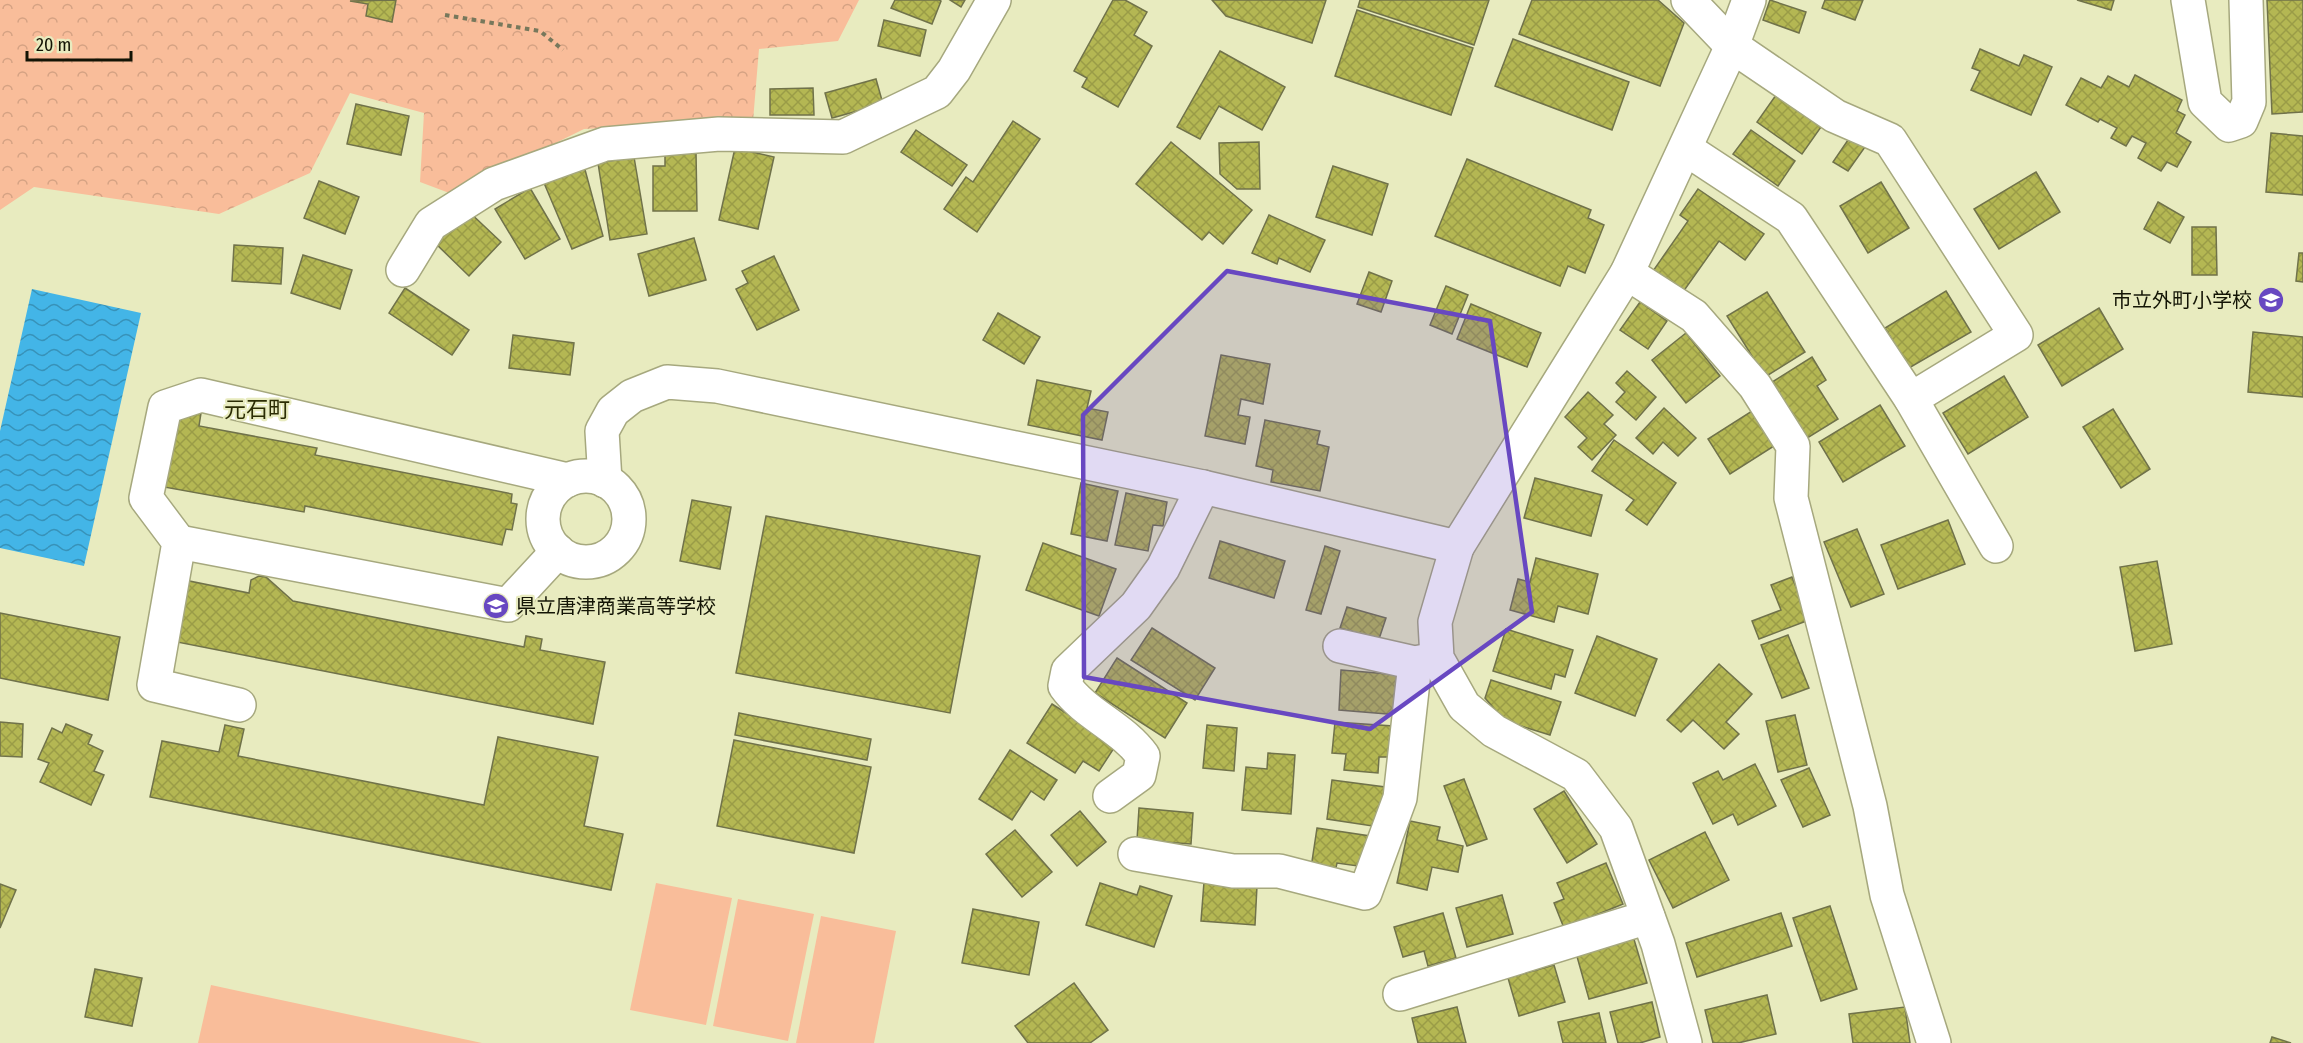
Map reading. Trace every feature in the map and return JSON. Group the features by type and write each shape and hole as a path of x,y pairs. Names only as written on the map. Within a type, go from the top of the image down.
{"street":[{"path":"403,270 431,224 494,184 604,144 719,134 843,136 937,92 954,70 994,0"},
{"path":"1688,0 1732,46 1835,117 1890,140 2016,334 1911,399"},
{"path":"1135,854 1233,871 1279,871 1365,893 1400,798 1426,661 1457,547 1627,273 1686,149 1732,46 1749,0"},
{"path":"2188,0 2205,102 2229,125 2241,121 2249,102 2246,0"},
{"path":"1686,149 1791,218 1911,399 1996,546"},
{"path":"1627,273 1694,316 1755,386 1793,446 1791,498 1870,806 1887,895 1934,1043"},
{"path":"604,481 602,431 613,411 641,392 667,382 717,386 1203,487 1457,547"},
{"path":"558,551 508,605 178,542 146,498 165,407 201,395 568,480"},
{"path":"582,476 604,481 621,494 628,507 628,528 619,546 609,555 582,562 569,558 549,541 544,527 543,514 556,488 568,480 582,476"},
{"path":"1110,796 1138,775 1143,756 1132,741 1075,701 1065,686 1068,671 1136,606 1163,568 1203,487"},
{"path":"178,542 154,685 239,705"},
{"path":"1341,646 1426,661 1464,706 1494,731 1576,775 1616,828 1648,916 1685,1043"},
{"path":"1400,994 1648,916"}],"path":[{"path":"445,15 540,31 563,50"}],"highlighted area":[{"path":"1227,271 1490,321 1532,612 1370,729 1084,677 1083,415"}],"green space":[{"path":"0,0 859,0 838,41 759,49 753,121 584,129 452,194 420,182 424,113 350,93 310,173 219,214 34,187 0,210"},
{"path":"656,883 732,898 706,1025 630,1010"},
{"path":"738,899 814,914 788,1041 713,1026"},
{"path":"821,916 896,931 874,1043 796,1043"},
{"path":"211,985 482,1043 198,1043"}],"water":[{"path":"32,289 141,313 84,566 0,548 0,431"}],"building":[{"path":"396,0 392,22 366,16 368,4 350,1"},
{"path":"895,0 941,1 932,24 891,8"},
{"path":"950,0 965,0 961,7"},
{"path":"1113,0 1125,0 1147,12 1134,35 1152,46 1118,107 1082,87 1087,78 1074,71"},
{"path":"1212,0 1326,0 1312,43 1226,16"},
{"path":"1360,0 1489,0 1474,45 1358,7"},
{"path":"1532,0 1658,0 1684,23 1660,86 1519,34"},
{"path":"1770,0 1806,12 1799,33 1763,20"},
{"path":"1825,0 1863,0 1855,20 1822,8"},
{"path":"2077,0 2114,0 2111,10"},
{"path":"2267,0 2303,0 2303,112 2272,114"},
{"path":"1357,10 1473,48 1451,115 1335,76"},
{"path":"884,20 926,30 920,56 878,46"},
{"path":"1513,39 1629,82 1612,130 1495,86"},
{"path":"1980,49 2019,66 2024,55 2052,67 2031,115 1971,90 1980,71 1972,68"},
{"path":"1220,51 1285,87 1262,130 1219,106 1200,139 1177,127"},
{"path":"2135,75 2182,100 2177,111 2185,115 2176,133 2191,142 2177,167 2167,162 2161,171 2138,158 2146,143 2132,136 2126,146 2111,138 2117,128 2100,119 2098,122 2066,105 2081,78 2101,88 2108,76 2129,87"},
{"path":"876,79 883,104 832,118 825,93"},
{"path":"813,88 814,115 770,115 770,89"},
{"path":"1776,95 1821,127 1802,154 1757,122"},
{"path":"356,104 409,116 401,155 347,144"},
{"path":"1013,121 1040,139 977,232 944,209 966,177 973,182"},
{"path":"916,130 967,165 952,186 901,152"},
{"path":"1751,130 1795,161 1778,186 1733,154"},
{"path":"2271,133 2303,136 2303,195 2266,192"},
{"path":"1850,137 1865,147 1848,171 1833,162"},
{"path":"1171,142 1252,210 1223,244 1209,232 1202,240 1136,184"},
{"path":"1259,142 1260,189 1237,189 1220,174 1219,143"},
{"path":"735,148 774,157 758,229 719,220"},
{"path":"665,152 696,152 697,211 653,211 653,166 665,166"},
{"path":"634,157 647,234 610,240 598,163"},
{"path":"1467,159 1591,210 1588,218 1604,225 1585,273 1568,266 1560,286 1435,236"},
{"path":"584,166 603,236 572,249 544,183"},
{"path":"1333,166 1388,184 1372,235 1316,217"},
{"path":"2036,172 2060,212 1999,249 1974,209"},
{"path":"319,181 359,197 345,234 304,218"},
{"path":"1881,182 1909,228 1868,253 1840,206"},
{"path":"530,188 560,239 525,259 495,209"},
{"path":"1698,189 1764,234 1745,260 1719,241 1683,292 1653,271 1688,221 1680,215"},
{"path":"2158,202 2184,217 2170,243 2144,229"},
{"path":"465,208 501,242 469,276 433,241"},
{"path":"1269,215 1325,240 1310,272 1279,258 1277,264 1252,253"},
{"path":"2192,227 2216,227 2217,275 2192,275"},
{"path":"694,238 706,280 649,296 638,254"},
{"path":"234,245 283,248 281,284 232,281"},
{"path":"2299,253 2303,253 2303,282 2296,281"},
{"path":"303,255 352,270 340,309 291,293"},
{"path":"774,256 799,310 757,330 736,289 748,283 742,271"},
{"path":"1369,272 1392,281 1381,312 1357,304"},
{"path":"1446,286 1468,295 1452,334 1430,325"},
{"path":"405,288 469,330 452,355 389,313"},
{"path":"1946,291 1971,332 1909,368 1885,328"},
{"path":"1767,292 1805,352 1765,377 1727,316"},
{"path":"1640,302 1667,321 1648,349 1620,330"},
{"path":"1471,304 1541,333 1527,367 1457,339"},
{"path":"2099,308 2123,349 2062,386 2038,345"},
{"path":"998,313 1040,337 1024,364 983,340"},
{"path":"2253,332 2303,337 2303,397 2248,392"},
{"path":"1686,333 1720,376 1686,403 1652,360"},
{"path":"513,335 574,343 570,375 509,368"},
{"path":"1221,355 1270,364 1263,404 1241,399 1238,415 1250,417 1245,444 1205,436"},
{"path":"1812,357 1826,380 1817,386 1838,419 1804,440 1769,384"},
{"path":"1627,371 1656,397 1636,420 1616,402 1625,392 1616,383"},
{"path":"2004,376 2028,417 1968,454 1943,413"},
{"path":"1037,380 1091,391 1087,408 1108,412 1102,440 1028,425"},
{"path":"1588,392 1613,415 1604,424 1616,435 1592,460 1578,447 1587,438 1565,417"},
{"path":"1880,405 1905,446 1843,482 1819,442"},
{"path":"1664,408 1696,438 1678,456 1663,442 1653,454 1636,438"},
{"path":"179,409 201,413 199,426 317,448 315,455 512,494 511,503 517,504 512,530 506,529 502,545 305,506 304,512 164,487"},
{"path":"2113,409 2150,469 2121,488 2083,427"},
{"path":"1752,411 1774,446 1730,474 1708,439"},
{"path":"1265,420 1320,431 1317,444 1329,447 1320,491 1271,482 1273,470 1256,466"},
{"path":"1614,440 1676,483 1647,525 1626,510 1634,500 1592,471"},
{"path":"1535,478 1602,495 1591,536 1524,518"},
{"path":"1081,483 1118,491 1107,541 1071,534"},
{"path":"1126,493 1167,502 1163,526 1153,525 1148,551 1115,545"},
{"path":"692,500 731,507 720,569 680,561"},
{"path":"766,516 980,556 950,713 736,673"},
{"path":"1948,520 1965,564 1898,589 1881,545"},
{"path":"1857,529 1884,594 1851,607 1824,542"},
{"path":"1220,541 1285,561 1274,598 1209,578"},
{"path":"1043,543 1116,569 1099,616 1026,590"},
{"path":"1325,546 1340,551 1321,614 1306,610"},
{"path":"1536,558 1598,574 1588,614 1558,606 1554,622 1510,610 1518,579 1530,582"},
{"path":"2157,561 2172,644 2135,651 2120,567"},
{"path":"259,576 266,577 293,601 524,647 526,636 542,639 540,650 605,662 593,724 177,642 189,581 249,593 251,580"},
{"path":"1792,577 1809,620 1759,639 1752,621 1781,610 1771,585"},
{"path":"1347,607 1386,618 1379,639 1340,628"},
{"path":"0,613 120,637 108,700 0,678"},
{"path":"1152,628 1215,668 1195,700 1131,660"},
{"path":"1506,629 1573,650 1565,677 1555,674 1551,689 1493,671"},
{"path":"1788,635 1809,688 1782,698 1761,645"},
{"path":"1597,636 1657,659 1635,716 1575,693"},
{"path":"1117,658 1187,703 1165,738 1095,693"},
{"path":"1719,664 1752,694 1726,722 1739,734 1724,749 1693,720 1681,732 1667,720"},
{"path":"1341,670 1401,675 1399,715 1339,710"},
{"path":"1491,680 1561,702 1550,735 1505,721 1485,698"},
{"path":"1052,704 1116,745 1099,771 1083,761 1075,773 1027,743"},
{"path":"739,713 871,739 867,760 735,735"},
{"path":"1795,715 1807,765 1778,772 1766,721"},
{"path":"0,722 23,724 22,757 0,756"},
{"path":"1335,722 1393,726 1390,757 1379,757 1378,773 1344,770 1346,754 1332,753"},
{"path":"66,724 92,735 88,744 103,751 94,771 104,775 91,805 40,782 49,763 38,759 52,728 62,733"},
{"path":"225,725 244,729 238,756 484,805 498,737 598,757 584,826 623,834 611,890 150,797 162,741 219,752"},
{"path":"1207,725 1237,728 1234,771 1203,768"},
{"path":"734,740 871,767 854,853 717,826"},
{"path":"1010,750 1057,780 1044,800 1031,791 1012,820 979,799"},
{"path":"1268,753 1295,755 1291,814 1242,810 1246,767 1267,769"},
{"path":"1755,764 1776,806 1738,825 1733,814 1713,824 1693,783 1718,771 1723,780"},
{"path":"1809,768 1830,815 1803,827 1781,780"},
{"path":"1464,779 1487,839 1467,846 1444,786"},
{"path":"1332,780 1385,787 1379,827 1327,819"},
{"path":"1564,791 1597,844 1567,863 1534,809"},
{"path":"1139,808 1193,813 1191,844 1137,840"},
{"path":"1080,811 1106,842 1077,866 1051,835"},
{"path":"1410,821 1440,827 1437,840 1463,846 1458,872 1432,867 1427,890 1397,883"},
{"path":"1317,828 1370,836 1365,867 1337,863 1335,872 1311,868"},
{"path":"1015,830 1052,872 1022,897 986,854"},
{"path":"1705,832 1729,880 1673,908 1649,860"},
{"path":"1606,863 1623,904 1564,928 1554,903 1564,899 1557,883"},
{"path":"1204,882 1257,886 1255,925 1201,921"},
{"path":"1100,883 1137,895 1140,886 1172,896 1154,947 1086,925"},
{"path":"0,884 16,890 0,928"},
{"path":"1502,895 1513,934 1467,947 1456,908"},
{"path":"1830,906 1857,989 1821,1001 1793,918"},
{"path":"973,909 1039,922 1029,975 962,963"},
{"path":"1443,913 1456,958 1428,966 1424,951 1403,957 1394,927"},
{"path":"1781,913 1792,946 1697,977 1686,943"},
{"path":"1633,936 1647,983 1589,999 1576,953"},
{"path":"1554,965 1565,1002 1519,1016 1508,978"},
{"path":"95,969 142,978 132,1026 85,1017"},
{"path":"1074,983 1108,1030 1090,1043 1028,1043 1015,1026"},
{"path":"1767,995 1776,1034 1738,1043 1713,1043 1705,1010"},
{"path":"1652,1002 1660,1037 1640,1043 1618,1043 1610,1012"},
{"path":"1457,1007 1466,1043 1418,1043 1412,1018"},
{"path":"1905,1007 1910,1043 1853,1043 1849,1014"},
{"path":"1599,1013 1606,1043 1563,1043 1558,1022"},
{"path":"2272,1037 2291,1043 2270,1043"}],"place":[{"name":"市立外町小学校","path":"2271,300"},
{"name":"県立唐津商業高等学校","path":"496,606"}],"district":[{"name":"元石町","path":"257,409"}]}
